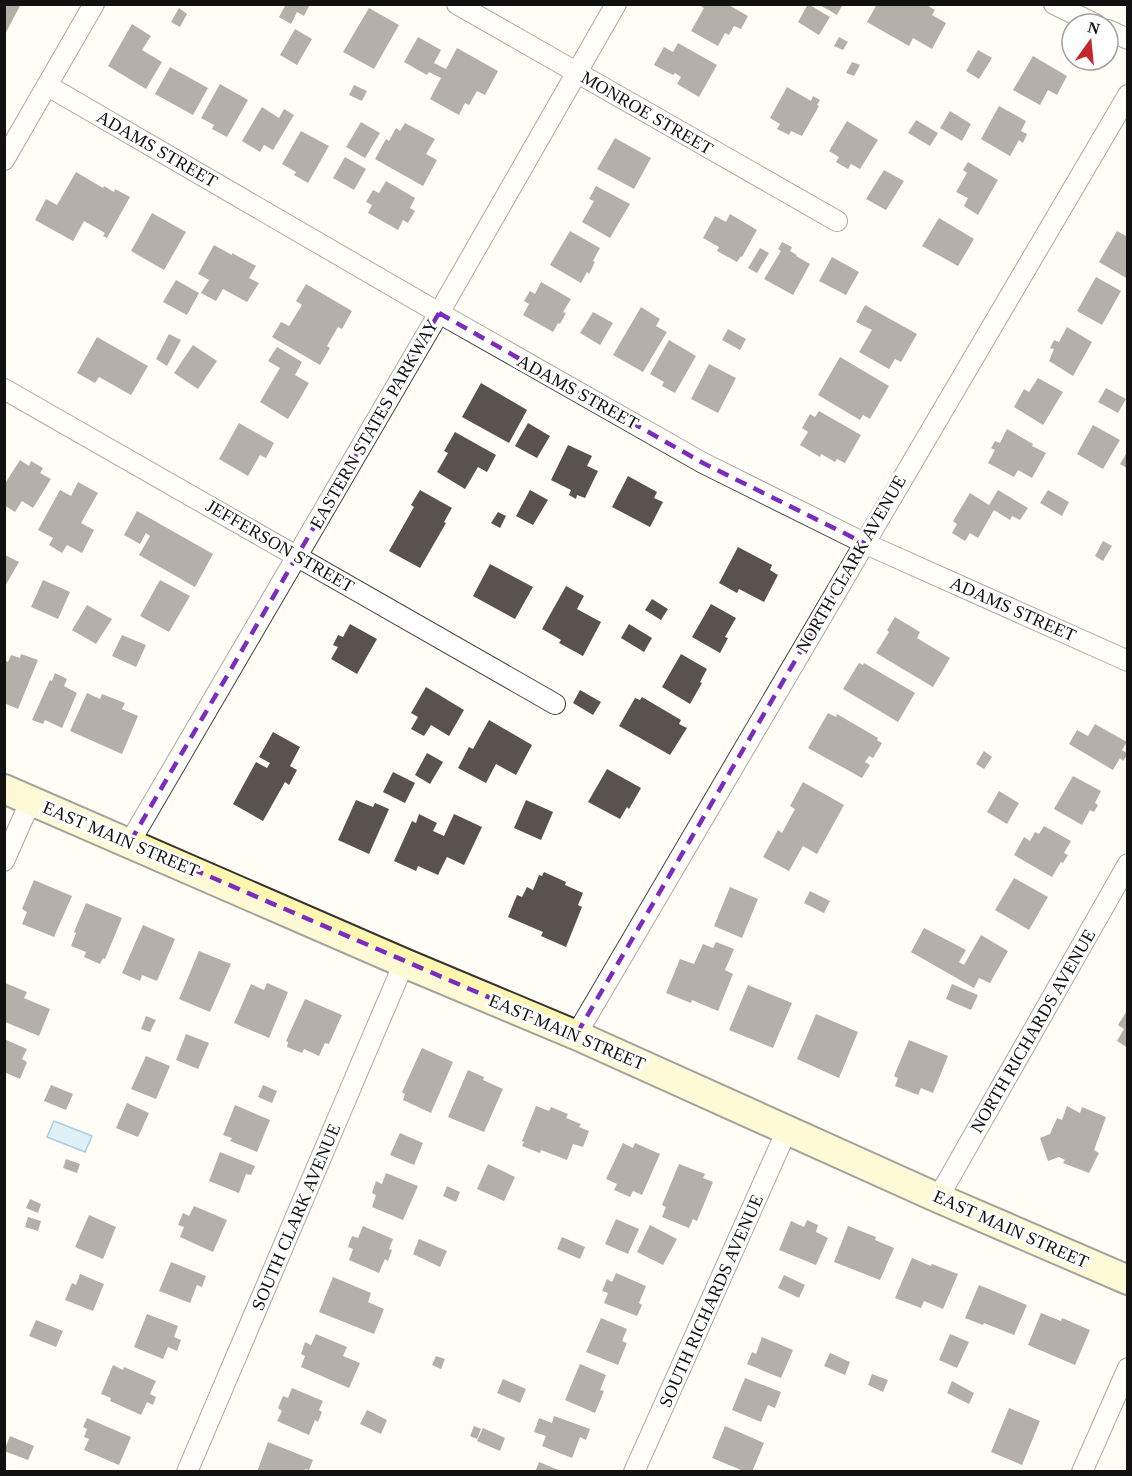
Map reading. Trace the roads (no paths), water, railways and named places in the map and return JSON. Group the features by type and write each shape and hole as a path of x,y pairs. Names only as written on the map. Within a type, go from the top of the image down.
{"street":[{"path":"4,160 94,4"},
{"name":"MONROE STREET","path":"457,4 837,221"},
{"name":"EASTERN STATES PARKWAY","path":"130,843 439,314 616,4"},
{"path":"1054,4 1070,12"},
{"name":"ADAMS STREET","path":"48,86 439,314 703,463 864,543 1128,661"},
{"name":"NORTH CLARK AVENUE","path":"576,1035 1128,95"},
{"name":"JEFFERSON STREET","path":"4,389 555,704"},
{"name":"EAST MAIN STREET","path":"4,789 404,963 576,1035 938,1198 1128,1280"},
{"path":"4,861 31,800"},
{"name":"NORTH RICHARDS AVENUE","path":"938,1198 1128,864"},
{"name":"SOUTH CLARK AVENUE","path":"187,1472 404,963"},
{"name":"SOUTH RICHARDS AVENUE","path":"634,1472 787,1130"},
{"path":"1082,1472 1128,1368"}],"water":[{"path":"54,1121 92,1136 85,1152 47,1137"}]}
